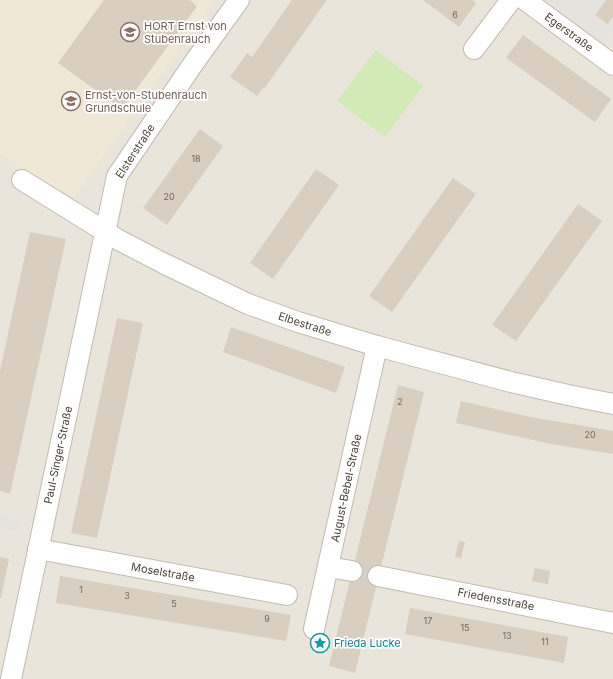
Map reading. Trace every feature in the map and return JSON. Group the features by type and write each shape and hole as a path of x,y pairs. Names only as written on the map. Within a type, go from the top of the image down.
{"street":[{"name":"Elsterstraße","path":"105,231 117,176 193,64 239,0"},
{"path":"474,49 511,0"},
{"name":"Egerstraße","path":"525,0 613,65"},
{"name":"Elbestraße","path":"22,180 117,239 248,304 298,322 377,346 511,382 568,396 613,404"},
{"name":"Paul-Singer-Straße","path":"11,679 105,231"},
{"name":"August-Bebel-Straße","path":"314,629 377,346"},
{"name":"Moselstraße","path":"38,550 287,595"},
{"path":"328,567 352,571"},
{"name":"Friedensstraße","path":"378,576 613,623"}],"shaded area":[{"path":"0,0 613,0 613,679 0,679"},
{"name":"Ernst-von-Stubenrauch Grundschule","path":"0,0 215,0 74,197 32,174 0,154"},
{"path":"541,0 613,0 613,32 604,45"},
{"path":"0,512 20,516 17,532 0,528"}],"green space":[{"path":"376,50 423,86 385,137 337,101"}],"building":[{"name":"HORT Ernst von Stubenrauch","path":"104,0 190,0 197,6 122,109 58,63"},
{"path":"292,0 327,0 264,89 263,88 257,96 230,77 247,53 252,57"},
{"path":"423,0 472,0 476,3 459,27"},
{"path":"606,0 613,0 613,16 608,24 595,15"},
{"path":"523,35 611,99 595,122 506,58"},
{"path":"200,129 223,146 167,225 143,208"},
{"path":"316,169 339,185 273,279 250,263"},
{"path":"453,178 476,194 392,312 369,296"},
{"path":"578,204 602,221 516,341 492,325"},
{"path":"30,232 66,239 10,494 0,491 0,371"},
{"path":"117,318 143,323 97,538 71,533"},
{"path":"231,327 345,367 336,393 223,352"},
{"path":"398,385 424,392 355,673 329,666"},
{"path":"461,401 531,417 613,431 613,454 551,444 456,423"},
{"path":"459,541 465,542 461,558 455,557"},
{"path":"0,557 9,559 1,598 0,598"},
{"path":"535,568 550,571 548,584 532,581"},
{"path":"60,576 291,615 286,641 56,603"},
{"path":"410,608 568,637 564,663 405,634"}],"tunnel":[{"path":"352,571 378,576"}],"place":[{"name":"HORT Ernst von Stubenrauch","path":"130,32"},
{"name":"Ernst-von-Stubenrauch Grundschule","path":"71,101"},
{"name":"Frieda Lucke","path":"320,643"}]}
